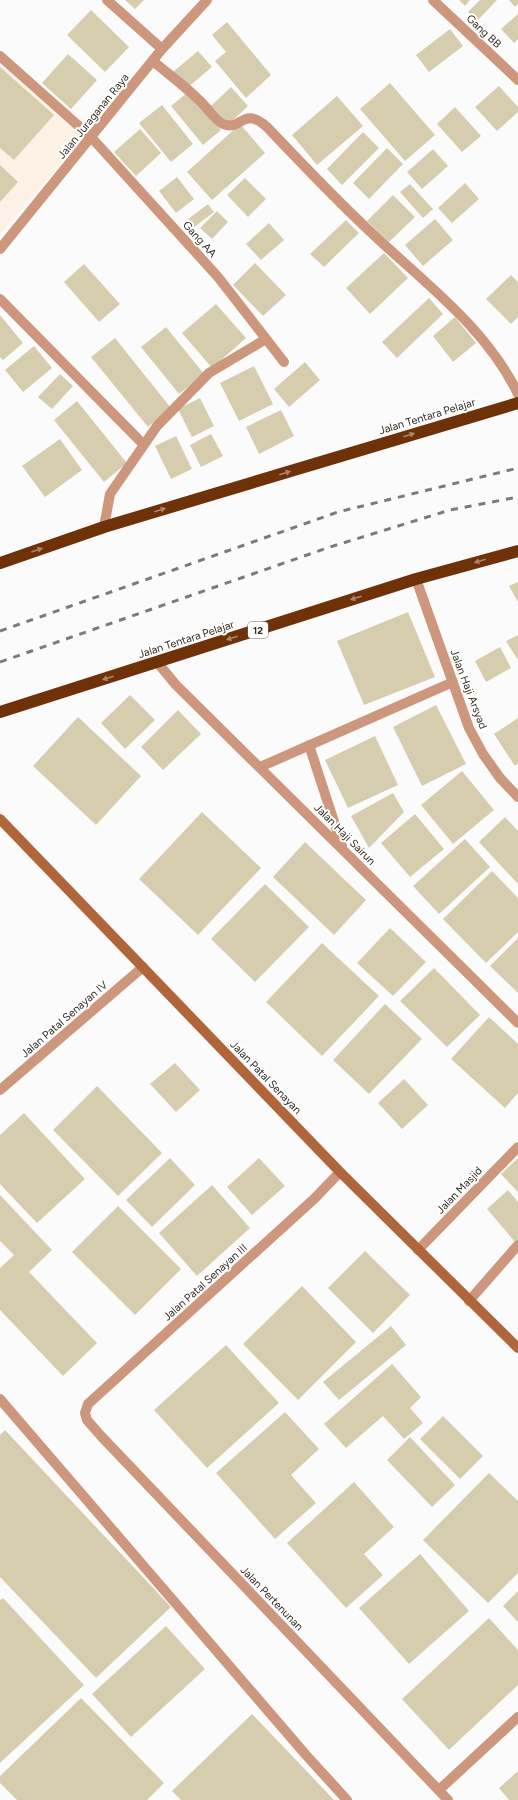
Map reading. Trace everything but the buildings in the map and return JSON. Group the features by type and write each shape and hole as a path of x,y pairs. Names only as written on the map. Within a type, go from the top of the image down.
{"highway":[{"name":"Jalan Tentara Pelajar","path":"0,563 104,527 518,403"},
{"name":"Jalan Tentara Pelajar","path":"0,712 416,579 518,551"}],"street":[{"path":"107,0 162,49"},
{"name":"Jalan Juraganan Raya","path":"0,249 162,49 207,0"},
{"name":"Gang BB","path":"433,0 518,80"},
{"name":"Gang AA","path":"0,56 91,137 218,277 284,362"},
{"path":"153,60 200,101 222,124 229,126 252,117 258,119 267,126 316,179 374,236 437,293 478,333 511,379 518,394"},
{"path":"0,300 144,445"},
{"path":"104,527 110,494 158,426 209,373 266,339"},
{"name":"Jalan Haji Arsyad","path":"416,579 469,728 483,754 500,778 518,797"},
{"name":"Jalan Haji Sairun","path":"156,662 176,685 518,1023"},
{"path":"260,767 453,682"},
{"path":"309,745 342,848"},
{"name":"Jalan Patal Senayan","path":"0,819 340,1172 518,1348"},
{"name":"Jalan Patal Senayan IV","path":"0,1090 144,967"},
{"name":"Jalan Masjid","path":"418,1250 518,1147"},
{"name":"Jalan Patal Senayan III","path":"85,1410 88,1404 314,1199 340,1172"},
{"path":"469,1301 518,1245"},
{"path":"0,1399 306,1755 347,1800"},
{"name":"Jalan Pertenunan","path":"85,1410 88,1420 101,1436 448,1800"},
{"path":"439,1790 518,1717"}],"shaded area":[{"path":"0,64 83,138 0,234"}],"railway":[{"path":"0,631 338,512 518,468"},
{"path":"0,662 330,547 450,510 518,497"}]}
